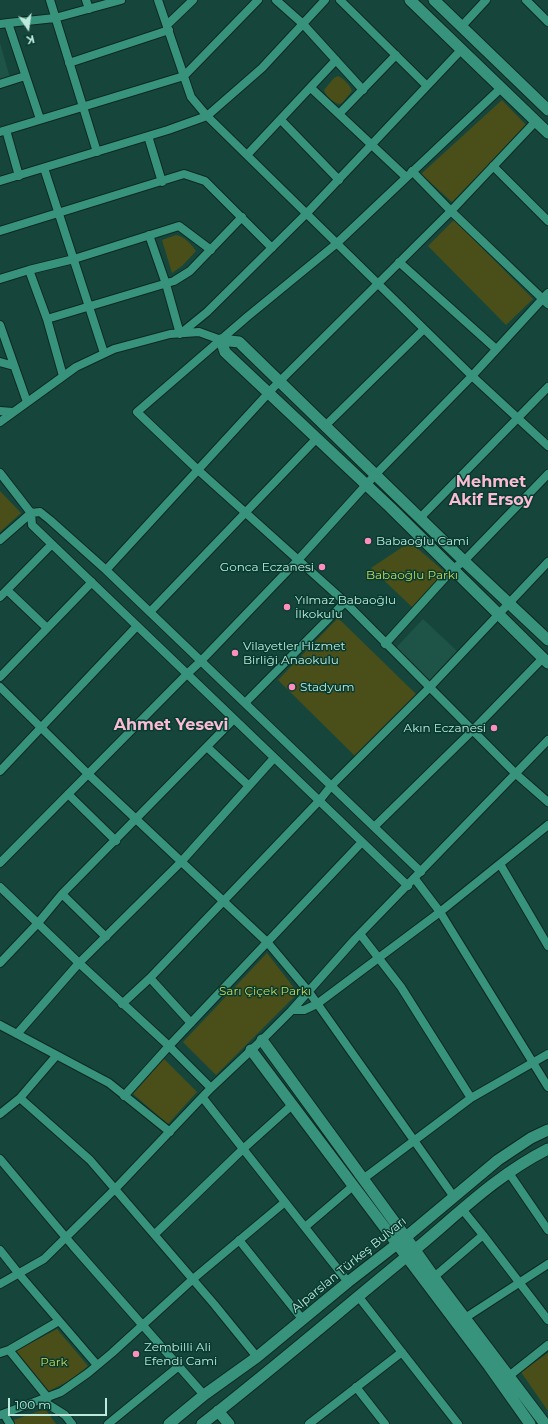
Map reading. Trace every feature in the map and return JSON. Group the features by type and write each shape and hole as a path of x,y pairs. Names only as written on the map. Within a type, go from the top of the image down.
{"main road":[{"path":"410,0 548,133"},
{"path":"434,0 548,110"},
{"path":"546,660 367,485 225,352 221,340 239,342 464,561 548,640"},
{"path":"262,1040 544,1424"},
{"path":"251,1050 489,1366 530,1424"},
{"name":"Alparslan Türkeş Bulvarı","path":"169,1424 204,1395 257,1357 348,1282 406,1237 498,1160 531,1138 548,1130"},
{"path":"202,1424 415,1250 462,1209 509,1173 548,1149"},
{"path":"218,1411 229,1424"}],"street":[{"path":"50,0 97,152"},
{"path":"86,0 89,9"},
{"path":"40,119 26,76 4,24 55,18 121,0"},
{"path":"158,0 191,96 207,116 472,376 548,446"},
{"path":"69,63 168,27 193,0"},
{"path":"19,176 3,131 184,76 258,0"},
{"path":"276,0 303,24 363,90"},
{"path":"0,181 148,136 207,116 262,68 325,0"},
{"path":"340,0 427,86"},
{"path":"462,26 486,0"},
{"path":"526,0 548,22"},
{"path":"180,334 207,312 306,214 461,50"},
{"path":"339,114 396,55"},
{"path":"247,155 336,60"},
{"path":"0,84 26,76"},
{"path":"0,863 201,661 496,349 546,299 450,210 372,144 311,88"},
{"path":"501,88 336,244 137,412 198,470 345,602 472,731 516,774 548,802"},
{"path":"281,120 338,180"},
{"path":"106,570 279,381 399,262 536,121"},
{"path":"148,136 162,182"},
{"path":"493,166 548,221"},
{"path":"44,168 104,353"},
{"path":"0,231 184,174 205,181 272,248"},
{"path":"47,320 174,281 190,272 242,217"},
{"path":"0,279 74,259 179,226 211,250"},
{"path":"149,235 166,284 180,334"},
{"path":"399,262 496,349"},
{"path":"29,270 47,320 63,376"},
{"path":"0,325 27,402"},
{"path":"325,426 424,329"},
{"path":"0,422 76,367 114,349 170,334 199,332 221,340"},
{"path":"0,362 14,366"},
{"path":"420,518 548,387"},
{"path":"541,394 548,401"},
{"path":"0,411 13,412"},
{"path":"150,612 317,438"},
{"path":"0,473 31,513 32,525 408,886"},
{"path":"385,644 453,569 464,561 548,474"},
{"path":"0,540 31,513 40,512 106,570 421,872"},
{"path":"0,597 52,544"},
{"path":"122,1004 150,978 319,802 331,786 500,615 548,562"},
{"path":"0,677 92,582"},
{"path":"7,590 47,628"},
{"path":"245,703 345,602"},
{"path":"0,771 137,626"},
{"path":"374,827 546,660"},
{"path":"0,687 88,774 268,943 309,992 454,1197"},
{"path":"0,962 38,923 62,894 137,820 234,719"},
{"path":"0,1284 44,1259 116,1188 211,1088 292,1010 360,934 415,879 548,740"},
{"path":"207,747 249,786"},
{"path":"17,1034 79,963 181,862 274,758"},
{"path":"68,794 116,841"},
{"path":"292,1010 304,1010 317,1004 440,912 548,825"},
{"path":"124,1096 191,1022 268,943 362,842"},
{"path":"500,864 548,946"},
{"path":"415,879 440,912 548,1087"},
{"path":"0,887 122,1004 169,1046 211,1088"},
{"path":"62,894 106,937"},
{"path":"360,934 401,987 471,1098"},
{"path":"150,978 191,1022"},
{"path":"0,1025 108,1083 170,1132"},
{"path":"363,1179 471,1098 548,1054"},
{"path":"0,1114 20,1098 56,1056"},
{"path":"20,1098 90,1160 116,1188 257,1357"},
{"path":"203,1098 348,1282"},
{"path":"155,1234 243,1149 292,1105"},
{"path":"0,1159 204,1395"},
{"path":"509,1173 548,1230"},
{"path":"305,1227 353,1186"},
{"path":"10,1424 2,1415 61,1392 98,1365 193,1279 285,1202"},
{"path":"462,1209 548,1320"},
{"path":"434,1276 483,1235"},
{"path":"240,1240 303,1320"},
{"path":"0,1250 98,1365"},
{"path":"465,1318 548,1264"},
{"path":"358,1296 458,1424"},
{"path":"0,1353 9,1350 59,1321"},
{"path":"509,1376 548,1345"},
{"path":"9,1350 45,1399 65,1415 72,1424"},
{"path":"309,1424 402,1352"},
{"path":"108,1424 179,1366"},
{"path":"356,1388 385,1424"}],"shaded area":[{"path":"0,43 10,78 0,81"},
{"path":"423,619 457,651 429,681 395,649"}],"green space":[{"path":"338,76 346,82 352,91 342,103 339,104 334,102 324,90 334,78"},
{"path":"502,100 527,126 452,202 421,174"},
{"path":"454,220 533,299 506,325 428,246"},
{"path":"176,235 190,243 196,251 182,266 172,273 162,240"},
{"path":"0,491 21,513 0,532"},
{"name":"Babaoğlu Parkı","path":"410,542 446,573 413,608 371,568"},
{"path":"338,618 417,695 356,757 278,680"},
{"name":"Sarı Çiçek Parkı","path":"267,953 298,993 216,1075 183,1042"},
{"path":"164,1059 197,1092 168,1124 133,1094"},
{"name":"Park","path":"57,1329 88,1366 71,1380 47,1392 16,1351"},
{"path":"548,1353 548,1411 521,1372"},
{"path":"45,1409 56,1424 15,1424 14,1420"}],"place":[{"name":"Babaoğlu Cami","path":"368,541"},
{"name":"Gonca Eczanesi","path":"322,567"},
{"name":"Yılmaz Babaoğlu İlkokulu","path":"287,607"},
{"name":"Vilayetler Hizmet Birliği Anaokulu","path":"235,653"},
{"name":"Stadyum","path":"292,687"},
{"name":"Akın Eczanesi","path":"494,728"},
{"name":"Zembilli Ali Efendi Cami","path":"136,1354"}],"district":[{"name":"Mehmet Akif Ersoy","path":"491,491"},
{"name":"Ahmet Yesevi","path":"171,725"}]}
